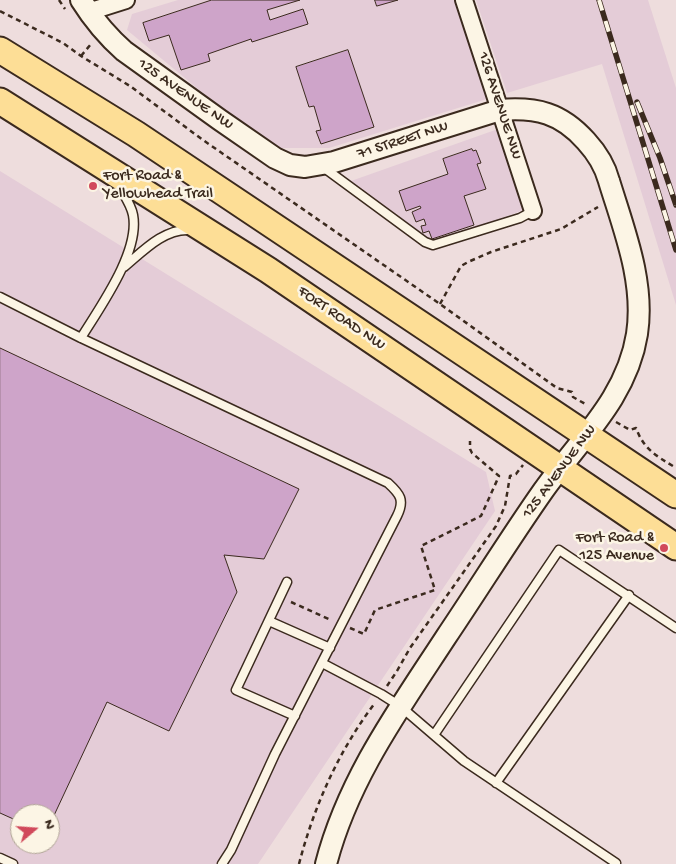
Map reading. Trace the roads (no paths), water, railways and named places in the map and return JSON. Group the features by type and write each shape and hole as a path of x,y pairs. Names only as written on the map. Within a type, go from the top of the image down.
{"main road":[{"path":"0,50 136,134 676,495"},
{"name":"FORT ROAD NW","path":"0,101 216,236 309,297 676,547"}],"street":[{"path":"79,8 126,0"},
{"name":"126 AVENUE NW","path":"464,0 533,211"},
{"name":"125 AVENUE NW","path":"79,8 124,51 275,158 290,165 312,166"},
{"name":"125 AVENUE NW","path":"326,864 346,803 368,760 400,706 544,489 587,436 616,393 624,378 634,348 639,311 637,281 632,255 607,174 601,161 580,134 568,123 555,116 538,110 500,110"},
{"name":"71 STREET NW","path":"312,166 500,110"}],"lane":[{"path":"312,166 425,242 433,245 520,218 533,211"},
{"path":"81,338 124,268 134,230 134,221 129,204 111,171"},
{"path":"124,268 147,248 176,231 198,231 216,236"},
{"path":"0,297 81,338 388,483 397,491 401,498 401,508 275,754 231,850 222,864"},
{"path":"434,735 559,550 676,628"},
{"path":"287,582 236,690 295,716"},
{"path":"496,783 628,595"},
{"path":"269,621 330,648"},
{"path":"322,663 382,694 400,706 464,761 616,863"},
{"path":"0,858 13,864"}],"railway":[{"path":"599,0 676,250"},
{"path":"637,102 660,158 676,205"}],"place":[{"name":"Fort Road & Yellowhead Trail","path":"93,186"},
{"name":"Fort Road & 125 Avenue","path":"664,548"}]}
